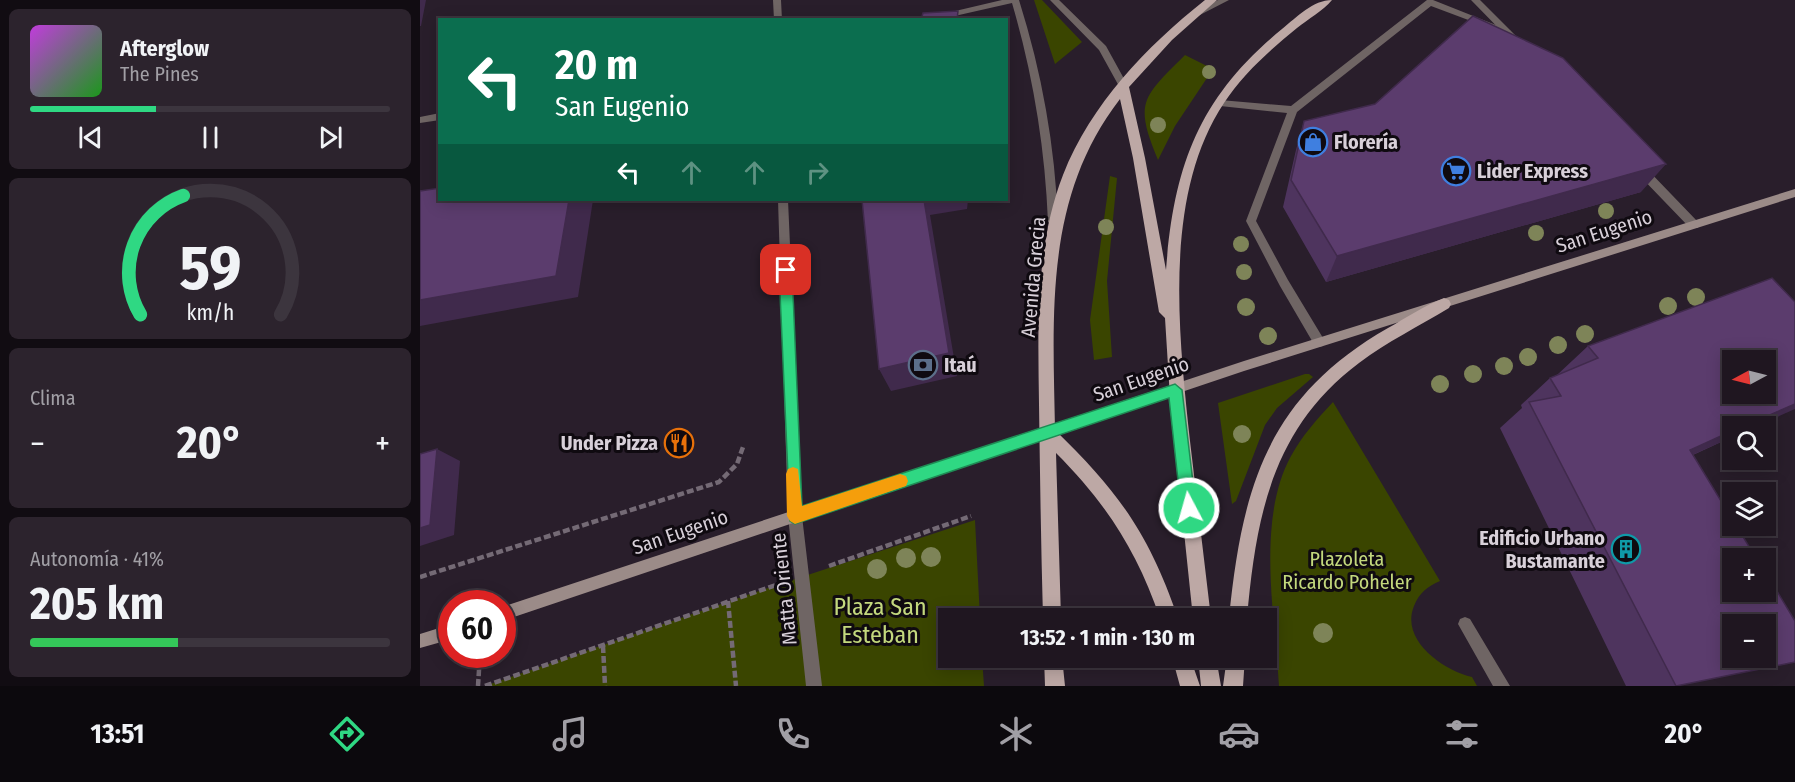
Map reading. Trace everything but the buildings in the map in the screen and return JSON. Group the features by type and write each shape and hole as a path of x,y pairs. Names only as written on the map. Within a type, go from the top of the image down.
{"main road":[{"name":"Avenida Grecia","path":"1052,608 1046,360 1054,236 1060,203 1078,157 1096,122 1156,46 1212,0"},
{"path":"1201,608 1175,390 1172,344 1177,224 1183,187 1209,117 1282,33 1327,0"},
{"path":"1123,86 1139,158 1172,344"},
{"name":"San Eugenio","path":"516,609 1319,342 1795,193"},
{"path":"1239,608 1242,569 1258,489 1268,460 1297,411 1341,368 1444,304"},
{"path":"1047,433 1111,499 1135,534 1155,574 1166,608"},
{"path":"420,641 438,635"},
{"path":"1054,668 1055,686"},
{"path":"1184,668 1190,686"},
{"path":"1209,668 1211,686"},
{"path":"1233,686 1235,668"}],"street":[{"path":"777,0 778,18"},
{"path":"930,18 1015,0 1030,47 1044,114 1051,160 1054,236"},
{"path":"1054,0 1103,48 1123,86"},
{"path":"1189,17 1225,0"},
{"path":"1475,0 1522,47"},
{"path":"1319,342 1284,283 1251,220 1293,110 1430,2 1506,31"},
{"path":"1220,103 1293,110"},
{"path":"420,120 438,116"},
{"path":"1637,166 1694,225"},
{"name":"Matta Oriente","path":"783,201 795,516 814,686"},
{"path":"1465,624 1502,686"}],"path":[{"path":"420,577 719,482 737,464 743,447"},
{"path":"828,566 971,516"},
{"path":"485,686 779,584"},
{"path":"728,602 736,686"},
{"path":"603,646 604,685"},
{"path":"478,686 479,668"}],"green space":[{"path":"1034,0 1042,0 1082,42 1055,64"},
{"path":"1185,55 1213,69 1175,126 1158,160 1146,125 1146,102 1159,81"},
{"path":"1110,176 1117,178 1107,281 1112,357 1094,360 1090,320"},
{"path":"1305,374 1313,377 1277,408 1265,425 1236,501 1232,504 1218,403"},
{"name":"Plazoleta Ricardo Poheler","path":"1333,402 1440,581 1424,590 1414,606 1411,619 1419,642 1427,652 1449,668 1472,677 1477,686 1279,686 1277,608 1273,608 1270,569 1274,509 1280,481 1291,456 1310,428"},
{"name":"Plaza San Esteban","path":"975,520 979,608 938,608 938,668 983,668 984,686 485,686 750,594"}],"slow traffic":[{"path":"793,474 795,516 900,481"}],"place":[{"name":"Florería","path":"1313,142"},
{"name":"Lider Express","path":"1456,171"},
{"name":"Itaú","path":"923,365"},
{"name":"Under Pizza","path":"679,443"},
{"name":"Edificio Urbano Bustamante","path":"1626,549"}],"route":[{"path":"786,270 795,516 1175,390 1189,508"}]}
